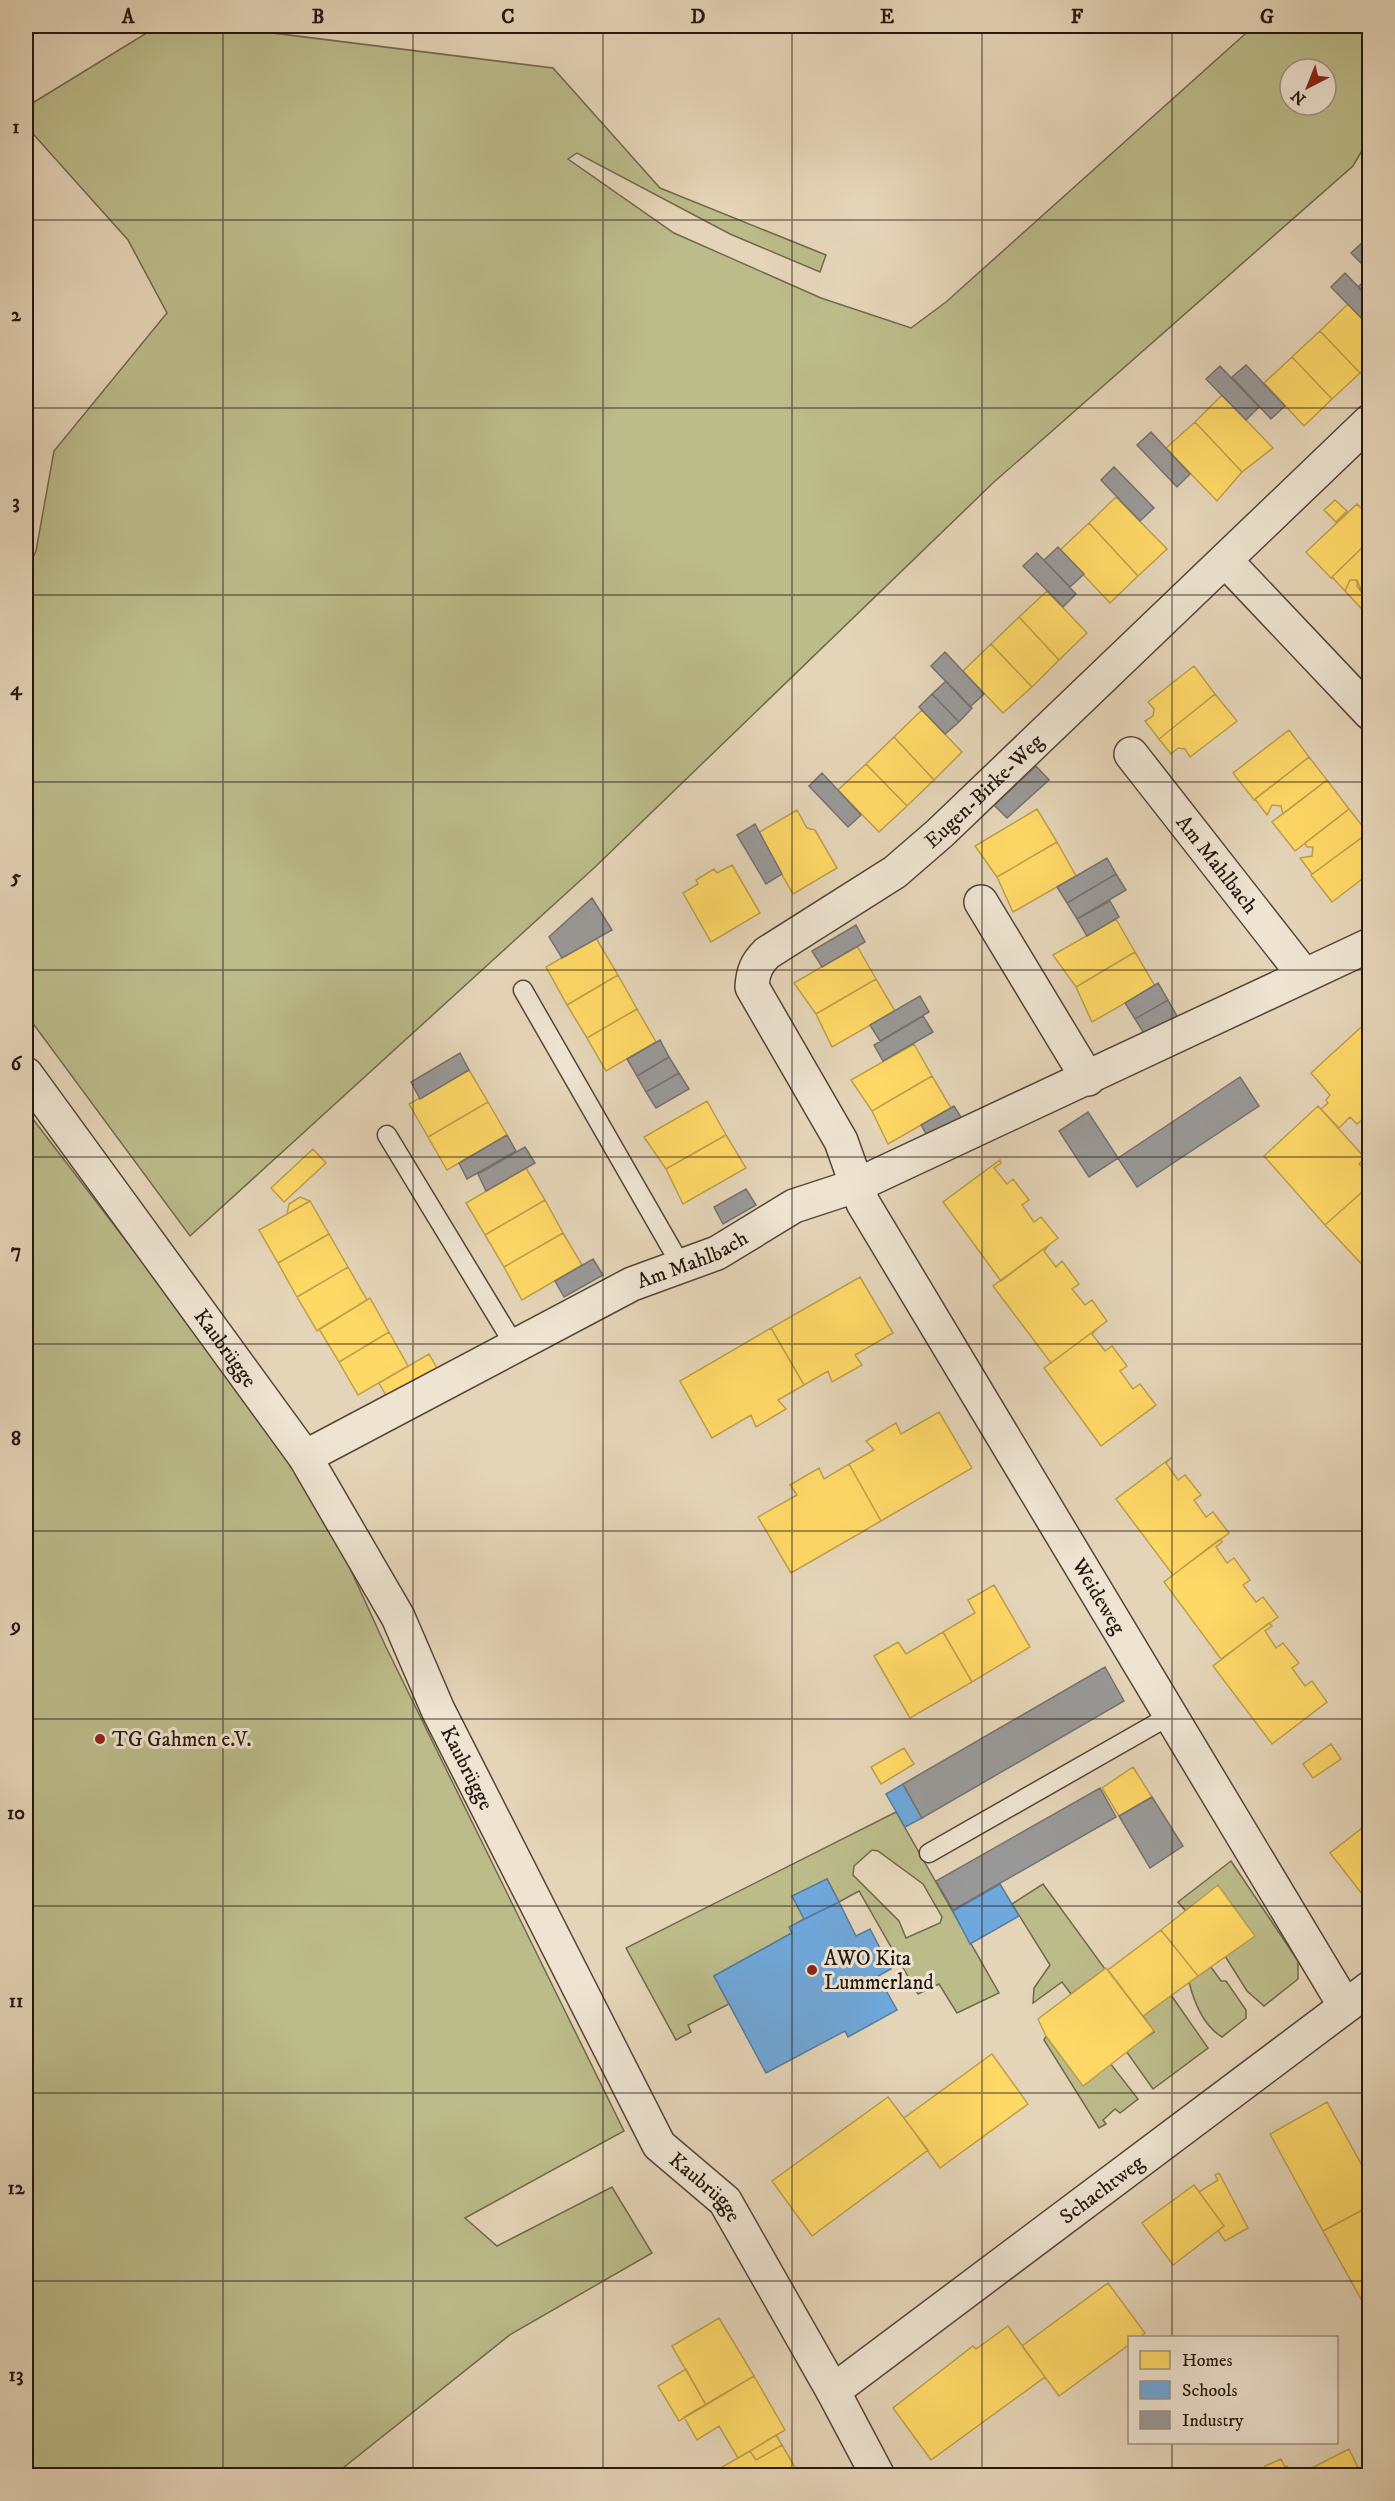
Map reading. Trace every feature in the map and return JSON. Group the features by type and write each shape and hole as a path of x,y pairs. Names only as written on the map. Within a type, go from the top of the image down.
{"street":[{"name":"Eugen-Birke-Weg","path":"855,1186 841,1141 752,987 753,974 758,962 767,953 895,872 940,833 1370,421"},
{"path":"1226,561 1370,712"},
{"name":"Am Mahlbach","path":"1131,753 1304,975"},
{"path":"981,902 1088,1079"},
{"name":"Am Mahlbach","path":"305,1456 632,1284 717,1252 794,1206 855,1186 1088,1079 1370,945"},
{"name":"Kaubrügge","path":"26,1074 305,1456 398,1617 438,1710 659,2145 724,2201 833,2391 878,2475"},
{"name":"Weideweg","path":"855,1186 863,1203 1171,1715 1357,1997"},
{"name":"Schachtweg","path":"833,2391 1357,1997"}],"lane":[{"path":"523,990 682,1267"},
{"path":"387,1135 515,1346"},
{"path":"928,1853 1171,1715"}],"shaded area":[{"path":"158,26 217,26 553,68 660,188 826,255 820,272 730,234 577,153 568,159 674,233 821,298 911,328 946,302 1254,26 1369,26 1369,139 1353,166 994,482 594,868 190,1236 26,1014 26,571 36,551 54,451 167,313 128,240 26,126 26,107"},
{"path":"26,1110 310,1481 386,1647 624,2131 465,2218 497,2246 612,2187 652,2253 511,2334 336,2475 26,2475"},
{"path":"896,1812 999,1993 957,2013 939,1984 918,1994 859,1891 839,1902 827,1879 793,1896 804,1919 790,1927 792,1933 714,1976 729,2004 688,2025 691,2032 676,2040 626,1948","holes":["872,1850 878,1851 923,1884 942,1917 940,1923 906,1938 899,1921 853,1875 854,1866"]},
{"path":"1231,1861 1298,1961 1298,1979 1264,2006 1247,1991 1225,1956 1178,1902"},
{"path":"1043,1884 1105,1969 1071,1994 1062,1982 1033,2003 1034,1988 1050,1965 1012,1904"},
{"path":"1211,1967 1221,1981 1226,1981 1246,2010 1246,2018 1222,2037 1210,2027 1201,2013 1189,1982"},
{"path":"1171,1995 1208,2048 1153,2089 1126,2051 1154,2032 1143,2016"},
{"path":"1046,2036 1083,2085 1110,2063 1138,2099 1120,2113 1115,2109 1103,2120 1106,2124 1099,2128 1044,2040"}],"building: Homes":[{"path":"1348,304 1370,327 1370,364 1360,373 1320,331"},
{"path":"1320,331 1360,373 1332,399 1292,357"},
{"path":"1292,357 1332,399 1304,426 1264,383"},
{"path":"1222,395 1273,448 1242,472 1195,422"},
{"path":"1195,422 1242,472 1217,501 1166,448"},
{"path":"1116,497 1167,549 1138,576 1089,523"},
{"path":"1335,500 1347,511 1336,522 1324,510"},
{"path":"1357,504 1370,517 1370,540 1331,578 1306,552"},
{"path":"1089,523 1138,576 1110,603 1060,550"},
{"path":"1370,540 1370,584 1362,592 1357,580 1350,580 1345,591 1332,577"},
{"path":"1350,580 1357,580 1357,586 1362,593 1370,595 1370,604 1361,608 1345,591"},
{"path":"1370,584 1370,595 1362,593 1362,592"},
{"path":"1047,591 1087,633 1059,660 1019,617"},
{"path":"1370,604 1370,617 1361,608"},
{"path":"1019,617 1059,660 1032,687 991,644"},
{"path":"991,644 1032,687 1003,713 963,671"},
{"path":"1194,666 1215,694 1159,739 1145,721 1153,716 1154,709 1148,702"},
{"path":"1215,694 1237,721 1190,757 1185,749 1178,748 1171,754 1159,739"},
{"path":"922,710 962,752 934,780 894,737"},
{"path":"1289,730 1309,757 1254,800 1233,773"},
{"path":"894,737 934,780 907,806 866,764"},
{"path":"1309,757 1327,780 1283,814 1281,806 1272,805 1267,815 1255,799"},
{"path":"866,764 907,806 879,832 838,790"},
{"path":"1327,780 1349,809 1295,851 1272,822"},
{"path":"1037,809 1057,842 997,877 975,846"},
{"path":"1349,809 1368,833 1312,874 1300,858 1312,856 1313,847 1307,847 1305,843"},
{"path":"797,810 807,828 815,830 837,868 793,894 758,833"},
{"path":"1368,833 1370,873 1332,902 1311,875"},
{"path":"1057,842 1076,876 1013,912 997,877"},
{"path":"732,865 760,913 711,942 683,893 698,884 696,880 714,869 717,873"},
{"path":"1116,919 1135,952 1076,987 1053,955"},
{"path":"596,938 618,975 567,1005 546,967"},
{"path":"857,946 876,979 816,1014 794,983"},
{"path":"1135,952 1155,986 1092,1022 1076,987"},
{"path":"618,975 637,1009 587,1038 567,1005"},
{"path":"876,979 895,1011 832,1047 816,1014"},
{"path":"637,1009 656,1042 606,1071 587,1038"},
{"path":"1370,1019 1370,1113 1357,1124 1350,1117 1339,1128 1321,1109 1328,1103 1326,1100 1330,1095 1311,1073"},
{"path":"914,1044 932,1076 872,1111 851,1080"},
{"path":"469,1070 488,1102 428,1137 409,1104"},
{"path":"932,1076 951,1108 888,1144 872,1111"},
{"path":"707,1101 726,1135 666,1169 644,1137"},
{"path":"488,1102 507,1135 447,1170 428,1137"},
{"path":"1318,1106 1365,1158 1359,1164 1370,1175 1370,1185 1325,1225 1264,1156"},
{"path":"726,1135 746,1168 683,1204 666,1169"},
{"path":"313,1149 326,1163 284,1202 271,1188"},
{"path":"1000,1160 1001,1163 994,1168 1007,1184 1013,1179 1029,1200 1022,1205 1034,1222 1041,1217 1058,1238 1001,1281 943,1202"},
{"path":"526,1168 545,1200 485,1235 466,1203"},
{"path":"1370,1185 1370,1273 1325,1225"},
{"path":"300,1197 310,1201 287,1214 289,1204"},
{"path":"545,1200 563,1233 504,1267 485,1235"},
{"path":"310,1201 329,1234 278,1263 259,1230"},
{"path":"563,1233 582,1265 522,1300 504,1267"},
{"path":"329,1234 348,1267 297,1297 278,1263"},
{"path":"1050,1244 1044,1251 1056,1267 1062,1261 1079,1284 1072,1289 1085,1305 1092,1300 1107,1321 1051,1363 993,1286"},
{"path":"348,1267 367,1300 317,1331 297,1297"},
{"path":"860,1277 893,1333 855,1355 862,1365 832,1382 828,1371 804,1385 771,1328"},
{"path":"370,1298 389,1332 339,1362 319,1329"},
{"path":"771,1328 804,1385 778,1400 786,1409 756,1427 751,1415 712,1438 680,1381"},
{"path":"1098,1328 1092,1334 1105,1351 1112,1346 1127,1366 1120,1371 1133,1389 1140,1384 1156,1405 1101,1446 1044,1368"},
{"path":"389,1332 408,1366 358,1395 339,1362"},
{"path":"429,1354 438,1370 388,1399 379,1383"},
{"path":"939,1412 972,1468 881,1521 849,1464 874,1450 866,1441 896,1423 901,1434"},
{"path":"1172,1457 1166,1463 1178,1480 1185,1475 1201,1495 1194,1500 1206,1517 1213,1512 1229,1533 1173,1575 1116,1499"},
{"path":"849,1464 881,1521 791,1573 758,1517 797,1495 790,1485 819,1468 824,1479"},
{"path":"1220,1539 1222,1542 1216,1547 1227,1563 1234,1558 1250,1580 1243,1585 1256,1602 1263,1597 1278,1617 1221,1659 1164,1582"},
{"path":"994,1585 1030,1647 972,1682 943,1632 975,1613 968,1600"},
{"path":"1269,1623 1272,1626 1265,1631 1276,1648 1283,1643 1299,1663 1292,1668 1305,1686 1312,1681 1327,1702 1272,1744 1213,1666"},
{"path":"943,1632 972,1682 910,1718 874,1656 898,1642 906,1654"},
{"path":"1331,1744 1341,1759 1313,1778 1303,1764"},
{"path":"904,1748 914,1764 881,1784 871,1767"},
{"path":"1133,1767 1152,1797 1119,1816 1102,1788"},
{"path":"1370,1822 1369,1900 1370,1904 1330,1853"},
{"path":"1218,1885 1255,1936 1198,1976 1161,1930"},
{"path":"1161,1930 1198,1976 1143,2016 1108,1970"},
{"path":"1106,1968 1154,2031 1083,2086 1046,2036 1038,2019"},
{"path":"992,2054 1028,2104 940,2168 904,2118"},
{"path":"888,2097 928,2150 812,2236 772,2181"},
{"path":"1327,2102 1370,2180 1370,2206 1323,2231 1270,2134"},
{"path":"1219,2173 1248,2228 1225,2241 1218,2231 1224,2226 1199,2192 1218,2180 1215,2175"},
{"path":"1194,2185 1224,2226 1173,2265 1142,2223"},
{"path":"1370,2206 1370,2315 1323,2231"},
{"path":"1108,2283 1145,2333 1141,2336 1128,2336 1128,2345 1059,2396 1022,2346"},
{"path":"719,2318 754,2376 706,2405 672,2346"},
{"path":"1008,2326 1045,2377 931,2460 893,2408 973,2346 976,2349"},
{"path":"686,2369 706,2405 679,2421 658,2386"},
{"path":"754,2376 785,2430 738,2458 719,2426 697,2440 684,2417"},
{"path":"776,2435 782,2445 756,2460 750,2451"},
{"path":"782,2445 795,2467 781,2476 710,2474 750,2451 756,2460"},
{"path":"1349,2449 1362,2476 1296,2476"},
{"path":"1281,2459 1292,2476 1270,2476 1265,2466"}],"building: Schools":[{"path":"903,1784 922,1818 905,1827 886,1794"},
{"path":"827,1879 839,1902 804,1919 792,1896"},
{"path":"1000,1884 1019,1916 970,1944 953,1911"},
{"path":"839,1902 856,1936 870,1929 891,1969 878,1976 897,2010 848,2037 845,2031 766,2073 714,1976 792,1933 789,1927"}],"building: Industry":[{"path":"1365,240 1370,244 1370,272 1351,253"},
{"path":"1345,273 1370,299 1370,327 1331,287"},
{"path":"1370,276 1370,299 1358,287"},
{"path":"1246,365 1285,406 1271,419 1232,377"},
{"path":"1220,366 1259,407 1246,420 1206,379"},
{"path":"1151,432 1190,474 1177,487 1137,445"},
{"path":"1114,467 1154,508 1140,521 1101,480"},
{"path":"1058,547 1084,574 1070,587 1044,560"},
{"path":"1037,553 1076,594 1063,607 1023,566"},
{"path":"945,652 984,694 970,707 931,666"},
{"path":"946,681 972,708 959,722 932,694"},
{"path":"932,694 959,722 945,734 919,707"},
{"path":"1036,766 1049,780 1007,818 994,805"},
{"path":"822,773 861,815 848,827 809,786"},
{"path":"755,824 782,874 766,884 737,835"},
{"path":"1107,858 1116,874 1067,903 1057,887"},
{"path":"1116,874 1126,890 1077,919 1067,903"},
{"path":"592,898 612,930 562,958 549,937"},
{"path":"1110,901 1119,917 1087,936 1077,919"},
{"path":"856,925 865,942 822,967 812,951"},
{"path":"1158,983 1168,1000 1135,1019 1125,1003"},
{"path":"920,996 929,1012 880,1041 870,1025"},
{"path":"1168,1000 1177,1016 1145,1035 1135,1019"},
{"path":"923,1016 933,1032 883,1061 874,1045"},
{"path":"660,1040 669,1057 637,1076 627,1059"},
{"path":"460,1053 469,1070 420,1099 411,1082"},
{"path":"669,1057 679,1073 646,1092 637,1076"},
{"path":"679,1073 689,1089 656,1108 646,1092"},
{"path":"1240,1077 1259,1106 1137,1187 1118,1158"},
{"path":"954,1106 964,1122 931,1142 921,1125"},
{"path":"1088,1112 1118,1158 1089,1177 1059,1131"},
{"path":"507,1135 516,1151 467,1179 459,1163"},
{"path":"525,1147 535,1163 486,1191 478,1174"},
{"path":"746,1189 756,1205 723,1224 714,1207"},
{"path":"593,1259 603,1275 564,1297 555,1281"},
{"path":"1105,1667 1124,1701 922,1818 903,1784"},
{"path":"1100,1788 1116,1817 953,1910 936,1881"},
{"path":"1152,1797 1183,1846 1150,1868 1119,1816"}],"place":[{"name":"TG Gahmen e.V.","path":"100,1739"},
{"name":"AWO Kita Lummerland","path":"812,1970"}]}
